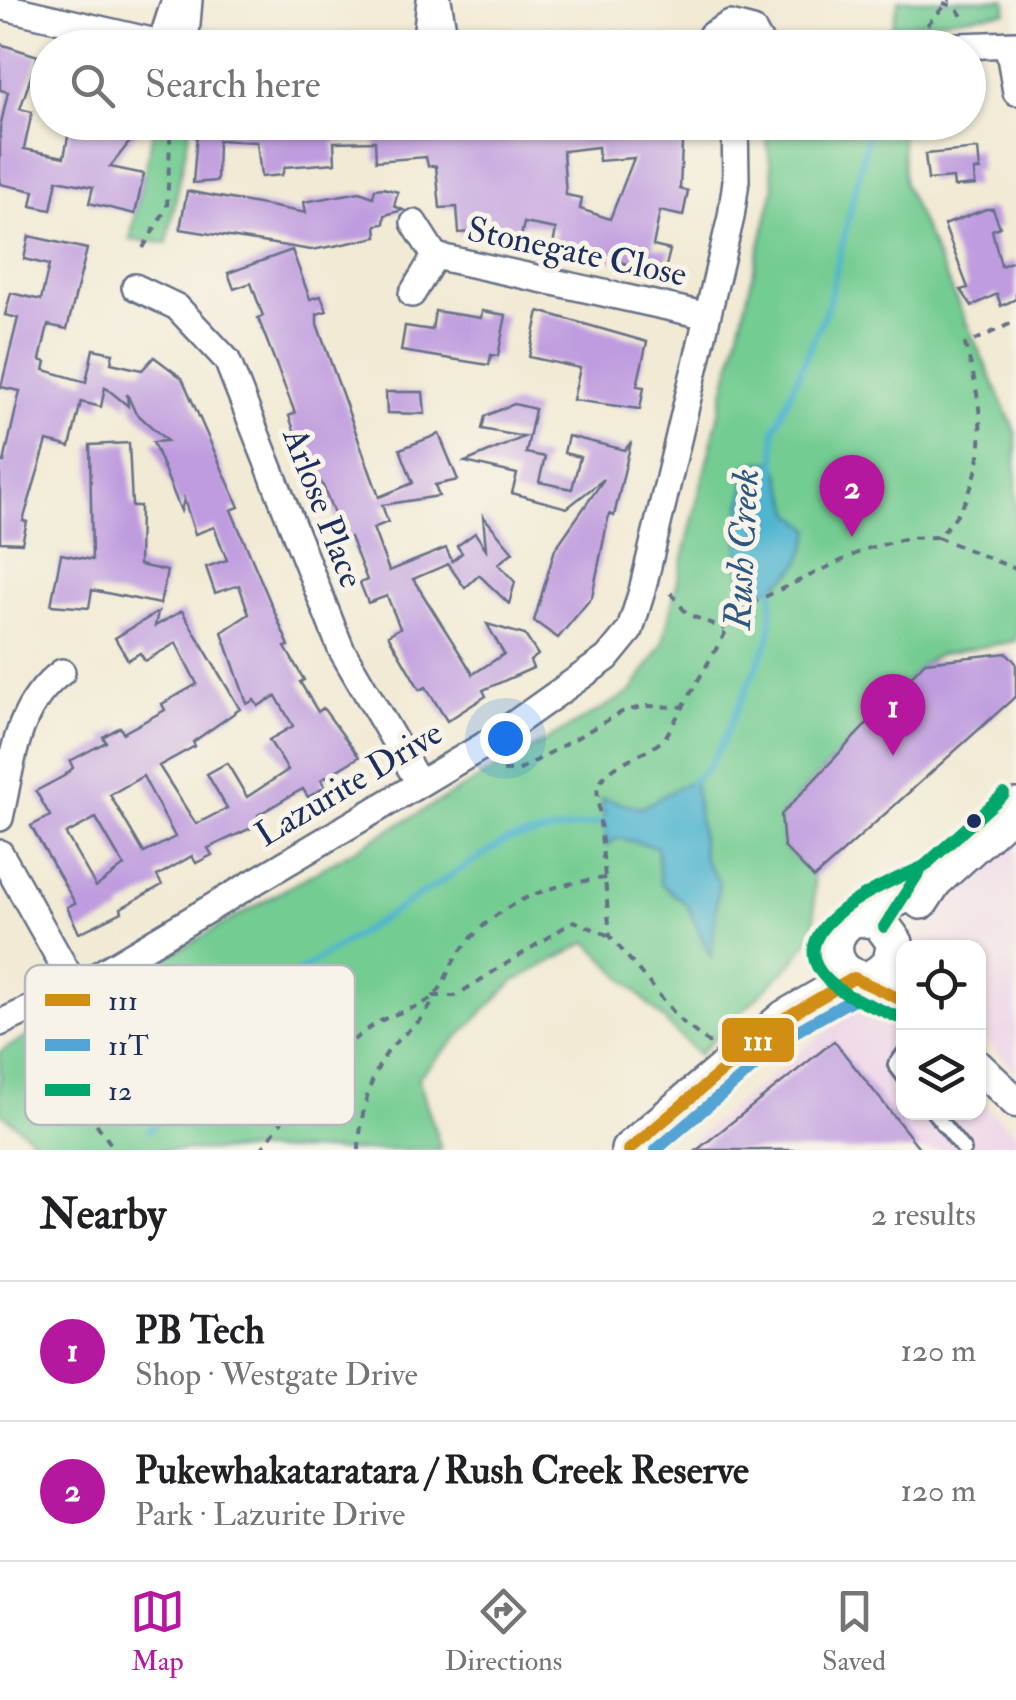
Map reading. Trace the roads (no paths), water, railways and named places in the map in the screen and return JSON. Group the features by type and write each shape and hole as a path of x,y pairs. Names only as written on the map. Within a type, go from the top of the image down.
{"main road":[{"path":"784,1018 833,946 840,929 934,881 1016,806"},
{"path":"904,940 934,881"},
{"path":"858,918 880,922 896,950"},
{"path":"833,946 838,966 856,978"},
{"path":"629,1150 784,1018 856,978 882,974 896,956"}],"street":[{"path":"175,0 176,30"},
{"path":"181,30 189,0"},
{"path":"427,30 430,0"},
{"path":"438,0 443,30"},
{"path":"0,6 106,30"},
{"path":"731,12 753,30"},
{"path":"986,45 1012,44 1016,92"},
{"name":"Lazurite Drive","path":"114,965 419,783 586,674 607,658 630,630 730,217 736,180 735,140"},
{"name":"Stonegate Close","path":"414,223 435,256 704,315"},
{"name":"Stonegate Close","path":"412,294 435,256"},
{"name":"Arlose Place","path":"135,287 177,307 227,360 340,649 419,783"},
{"path":"0,818 26,710 38,690 62,672"},
{"path":"0,853 63,965"},
{"path":"856,978 896,997"},
{"name":"Lazurite Drive","path":"0,1024 25,1012"},
{"path":"986,1074 1016,1102"}],"lane":[{"path":"939,1120 964,1150"}],"water":[{"path":"776,461 793,513 811,529 797,567 770,588 744,600 738,528 748,464"},
{"path":"694,779 704,859 719,882 711,957 687,905 660,883 657,847 618,838 607,846 602,798 641,808"}],"waterway":[{"name":"Rush Creek","path":"776,469 774,431 828,306 867,140"},
{"name":"Rush Creek","path":"691,782 708,768 720,747 770,637 773,582"},
{"name":"Rush Creek","path":"309,965 507,840 609,821"},
{"name":"Rush Creek","path":"149,1130 154,1125"}],"place":[{"name":"Pukewhakataratara / Rush Creek Reserve","path":"852,537"},
{"name":"PB Tech","path":"893,756"}]}
